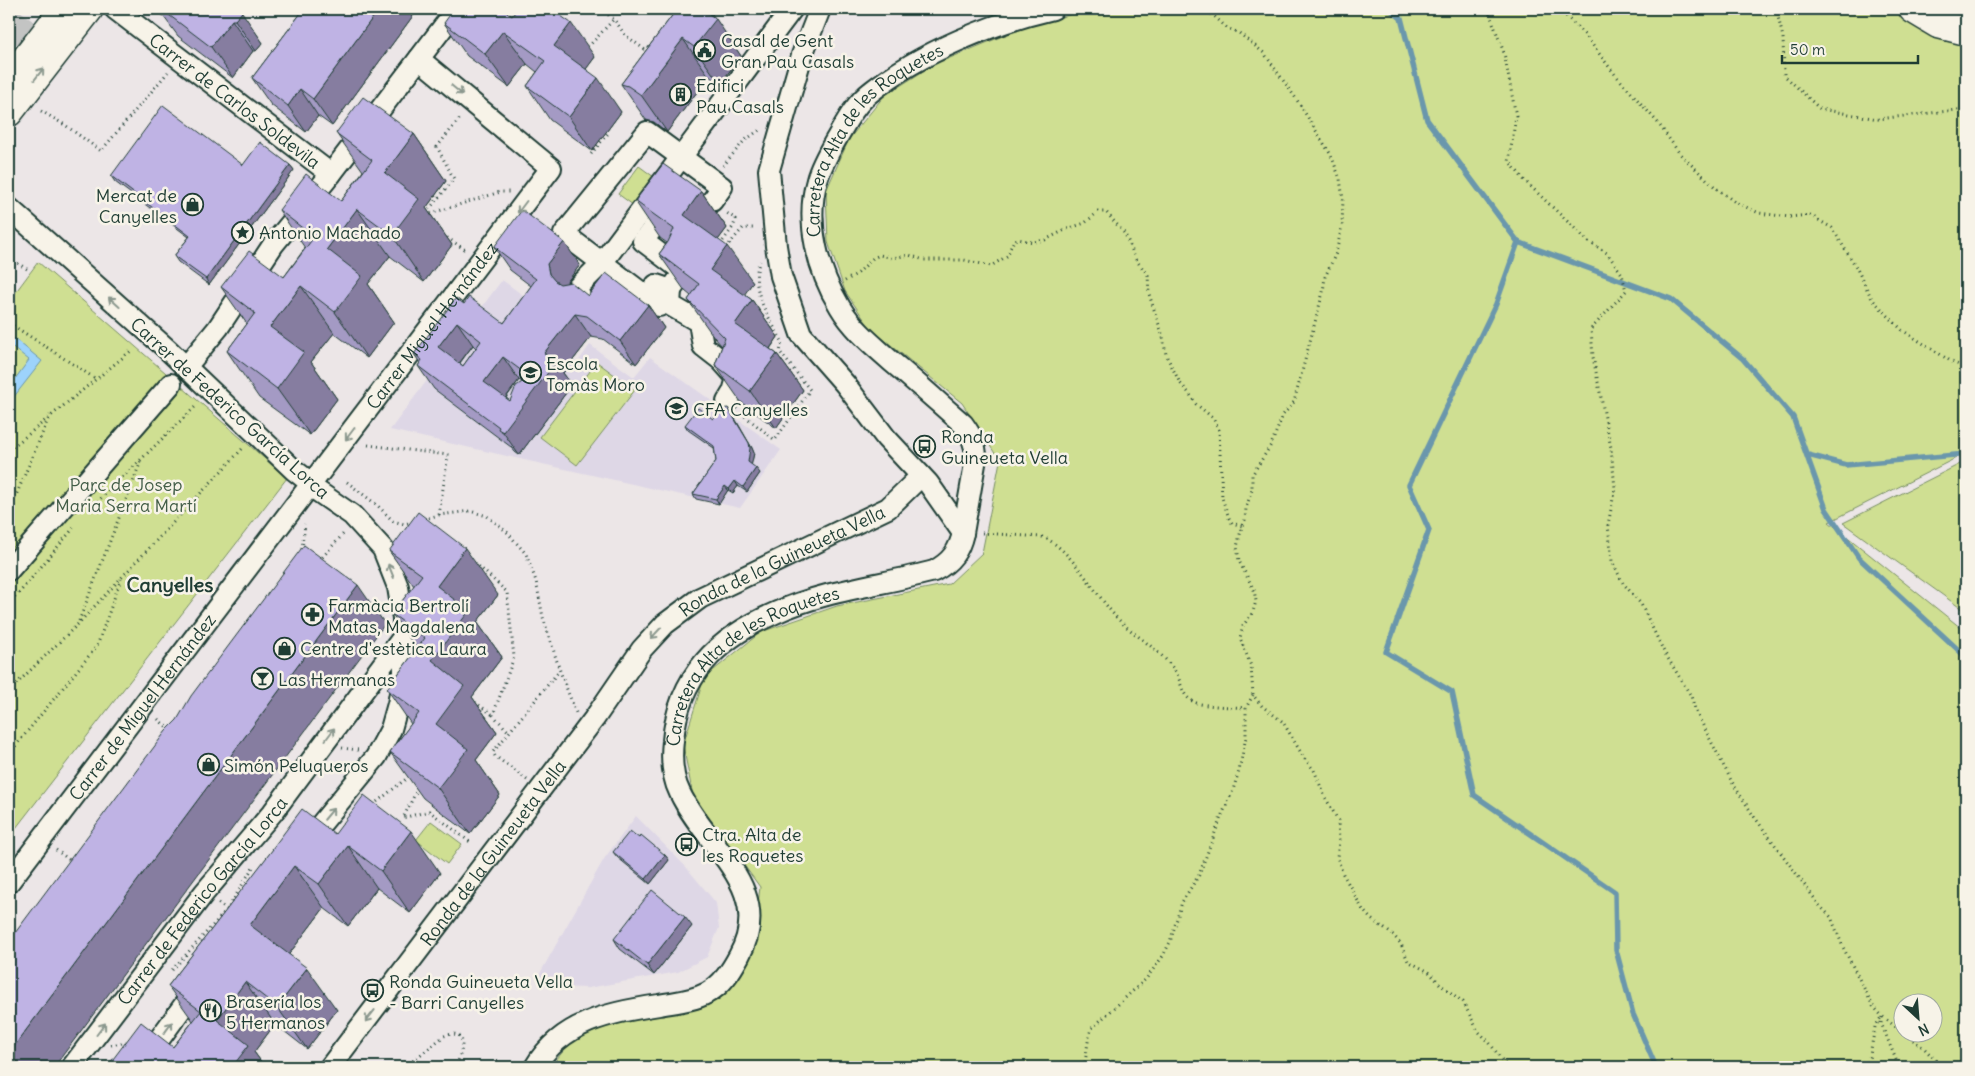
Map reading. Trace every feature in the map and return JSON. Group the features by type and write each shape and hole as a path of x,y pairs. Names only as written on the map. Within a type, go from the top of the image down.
{"main road":[{"path":"9,80 64,9"},
{"path":"9,112 89,9"},
{"path":"1913,9 1938,24 1966,31"}],"street":[{"name":"Carrer de Carlos Soldevila","path":"115,9 331,174"},
{"path":"186,367 218,328 273,246 331,174 457,9"},
{"path":"580,296 575,290 602,262 792,9"},
{"path":"820,9 802,55 769,170 776,246 781,276 801,334 845,384 886,438 921,476 963,533"},
{"name":"Carretera Alta de les Roquetes","path":"535,1067 552,1044 562,1036 591,1020 683,1001 705,994 724,979 741,954 746,939 750,914 744,887 739,877 685,803 679,792 672,766 676,719 680,702 695,672 729,639 776,612 841,592 927,573 946,565 952,559 961,543 976,458 976,448 971,435 963,424 860,334 839,306 826,279 815,237 814,194 826,157 844,124 857,105 870,92 888,79 943,49 1004,24 1053,9"},
{"name":"Carrer Miguel Hernández","path":"312,484 551,168 420,59"},
{"path":"717,205 722,187 683,154 647,132 564,234 602,262 658,291 670,305 699,322 702,346 722,360 737,378 733,392 727,402"},
{"path":"618,291 643,302 684,272 643,241 682,190"},
{"name":"Carrer de Federico García Lorca","path":"9,208 186,367 294,470 312,484 313,488 352,515 382,549 398,587 404,636 404,672 391,729 376,757 292,860"},
{"path":"9,570 171,384"},
{"name":"Ronda de la Guineueta Vella","path":"330,1067 594,719 642,649 660,629 676,614 700,598 888,508 921,476"},
{"name":"Carrer de Miguel Hernández","path":"9,882 312,484"},
{"name":"Carrer de Federico García Lorca","path":"72,1067 204,893 273,812 404,636"},
{"path":"139,1067 211,969"}],"path":[{"path":"512,9 517,12 521,9"},
{"path":"600,9 614,19 625,35 653,56"},
{"path":"1084,1067 1091,1029 1146,978 1163,956 1170,942 1182,902 1199,875 1239,771 1246,737 1246,708 1253,695 1251,666 1240,638 1243,626 1253,612 1256,601 1254,590 1239,561 1237,547 1252,490 1252,475 1271,444 1283,415 1294,402 1323,292 1325,277 1336,253 1342,226 1343,199 1340,179 1331,155 1276,67 1264,53 1239,33 1227,28 1213,15 1202,9"},
{"path":"1488,9 1504,53 1516,116 1509,161 1525,181 1589,242 1607,253 1622,274 1626,291 1591,329 1593,357 1611,448 1615,488 1608,525 1612,561 1623,583 1641,604 1664,652 1691,696 1696,712 1732,782 1820,906 1831,917 1865,992 1882,1016 1892,1024"},
{"path":"1559,9 1586,35 1613,72 1658,123 1680,154 1716,188 1735,202 1759,213 1789,217 1810,215 1832,228 1855,265 1872,299 1902,330 1952,362 1966,368"},
{"path":"1776,9 1783,37 1784,75 1820,109 1878,119 1966,109"},
{"path":"576,39 589,46 614,19"},
{"path":"41,111 65,125 101,151 170,70"},
{"path":"423,216 454,179 437,146 465,112"},
{"path":"712,179 744,141 765,126"},
{"path":"590,154 610,132"},
{"path":"423,216 500,192 513,192"},
{"path":"717,205 736,219 733,227 718,248"},
{"path":"826,279 840,284 858,273 873,258 880,254 893,258 909,255 924,260 964,260 991,266 1007,256 1014,240 1033,242 1045,240 1067,229 1085,224 1098,212 1106,212 1125,234 1136,260 1148,275 1149,294 1163,336 1166,355 1180,383 1196,404 1213,418 1219,430 1222,498 1232,523 1242,526"},
{"path":"423,216 427,224"},
{"path":"722,253 743,228 763,228"},
{"path":"438,232 471,254"},
{"path":"727,402 775,440 810,390 780,352 782,341 757,289 755,271 762,256"},
{"path":"9,258 27,269"},
{"path":"9,323 96,379"},
{"path":"9,450 132,350"},
{"path":"88,510 197,405"},
{"path":"9,512 51,415"},
{"path":"9,691 78,624 244,446"},
{"path":"368,446 448,455 439,515"},
{"path":"78,624 142,458"},
{"path":"347,482 377,505 393,522 404,524 439,515 470,512 487,516 507,532 526,554 536,581 543,617 560,671 578,718"},
{"path":"9,605 82,518"},
{"path":"299,556 303,547 305,524"},
{"path":"404,524 408,528"},
{"path":"314,567 348,528"},
{"path":"963,533 995,533 1047,538 1082,570 1092,587 1117,617 1175,670 1180,686 1190,699 1195,703 1246,708"},
{"path":"472,560 507,592 514,657 493,715"},
{"path":"9,754 97,646 122,576"},
{"path":"524,778 495,756 493,752 560,671"},
{"path":"1253,695 1262,706 1283,722 1304,758 1314,770 1325,797 1338,820 1339,842 1337,857 1343,874 1363,910 1401,944 1408,961 1429,972 1441,985 1462,1002 1478,1031 1508,1067"},
{"path":"472,700 493,715 510,732"},
{"path":"158,719 176,736"},
{"path":"338,748 366,750"},
{"path":"372,806 415,771"},
{"path":"419,786 403,818 429,811 470,842"},
{"path":"59,853 74,863"},
{"path":"218,927 258,860"},
{"path":"166,976 240,897"},
{"path":"213,900 234,915"},
{"path":"1866,1067 1875,1027 1882,1016"},
{"path":"1882,1016 1881,1023 1899,1067"},
{"path":"405,1067 444,1036 452,1034 462,1040 463,1046 456,1067"},
{"path":"106,1046 134,1040"},
{"path":"1918,1044 1942,1067"}],"shaded area":[{"name":"Escola Tomàs Moro","path":"502,280 538,306 523,328 575,366 590,345 634,377 650,357 781,450 740,508 390,430"},
{"path":"636,816 686,867 716,903 719,928 707,957 678,972 588,988 557,987 538,977 604,859"}],"green space":[{"path":"1090,9 1899,9 1922,32 1966,43 1966,453 1829,522 1966,632 1966,1067 550,1067 571,1042 604,1026 706,1006 730,987 753,947 760,887 693,796 683,745 704,678 761,632 837,606 949,584 982,553 1000,461 962,403 870,328 845,291 828,242 826,191 849,139 884,96 933,65 1022,28"},
{"path":"639,166 654,177 633,205 618,194"},
{"name":"Parc de Josep Maria Serra Martí","path":"38,262 287,478 9,837 9,301"},
{"path":"597,362 635,390 577,465 540,437"},
{"path":"1966,461 1966,612 1843,523"},
{"path":"431,821 462,844 447,864 416,840"}],"water":[{"path":"9,334 42,361 9,403 9,387 29,360 9,344"}],"building":[{"path":"161,9 239,9 242,12 235,20 232,20 211,47"},
{"path":"304,9 379,9 313,99 300,89 288,106 252,78"},
{"path":"454,9 503,9 512,16 517,9 551,9 571,23 554,46 598,78 569,117 527,86 545,61 503,31 485,54 444,23"},
{"path":"677,9 706,9 705,11 716,19 694,47 683,39 641,95 628,86 621,84"},
{"path":"363,97 414,134 385,173 419,199 392,235 357,209 327,249 362,276 335,312 301,286 270,327 304,352 277,389 227,351 255,313 221,287 249,251 284,277 314,237 279,210 306,174 341,201 372,160 336,133"},
{"name":"Mercat de Canyelles","path":"163,105 243,165 260,142 290,165 206,279 174,256 190,236 111,176"},
{"path":"663,164 701,191 684,215 727,246 710,270 752,300 735,324 777,354 750,391 715,365 725,338 688,300 699,284 659,254 668,242 674,229 635,201"},
{"path":"522,210 564,242 547,264 549,274 555,281 560,284 571,282 588,296 606,273 648,305 620,341 587,316 575,314 544,353 556,362 503,432 418,366 422,360 414,354 456,298 464,304 469,297 504,323 536,279 494,247","holes":["457,322 481,341 463,366 438,347","503,357 530,377 516,386 510,401 484,382"]},
{"path":"698,408 713,419 721,409 728,408 749,443 748,462 756,468 743,487 735,481 729,489 725,486 716,499 693,494 716,461 714,446 685,425"},
{"path":"418,512 465,548 437,586 469,611 432,660 464,686 436,724 468,749 438,788 390,752 419,713 387,689 425,638 392,614 422,575 389,551"},
{"path":"304,545 358,585 9,1053 9,941 166,731 177,720 191,696"},
{"path":"364,795 411,831 381,871 348,846 319,884 294,866 250,925 307,968 277,1007 245,982 217,1020 249,1045 232,1067 196,1067 187,1060 181,1067 116,1067 110,1063 141,1022 173,1047 201,1011 168,986 302,809 335,834"},
{"path":"630,831 639,838 641,835 665,855 646,879 613,852"},
{"path":"652,890 685,917 647,965 614,939"}],"waterway":[{"path":"1390,9 1401,18 1427,120 1518,242 1496,304 1409,485 1429,530 1386,652 1452,692 1474,795 1615,892 1616,950 1633,1014 1656,1067"},
{"path":"1518,242 1671,299 1743,359 1793,417 1826,509 1859,558 1966,657"},
{"path":"1808,455 1846,465 1966,454"}],"tunnel":[{"path":"9,38 32,9"}],"place":[{"name":"Casal de Gent Gran Pau Casals","path":"705,50"},
{"name":"Edifici Pau Casals","path":"680,95"},
{"name":"Mercat de Canyelles","path":"193,205"},
{"name":"Antonio Machado","path":"243,232"},
{"name":"Escola Tomàs Moro","path":"530,373"},
{"name":"CFA Canyelles","path":"677,409"},
{"name":"Ronda Guineueta Vella","path":"925,446"},
{"name":"Farmàcia Bertrolí Matas, Magdalena","path":"312,615"},
{"name":"Centre d'estètica Laura","path":"284,648"},
{"name":"Las Hermanas","path":"262,679"},
{"name":"Simón Peluqueros","path":"208,765"},
{"name":"Ctra. Alta de les Roquetes","path":"686,844"},
{"name":"Ronda Guineueta Vella - Barri Canyelles","path":"373,991"},
{"name":"Brasería los 5 Hermanos","path":"210,1011"}],"district":[{"name":"Canyelles","path":"170,584"}]}
